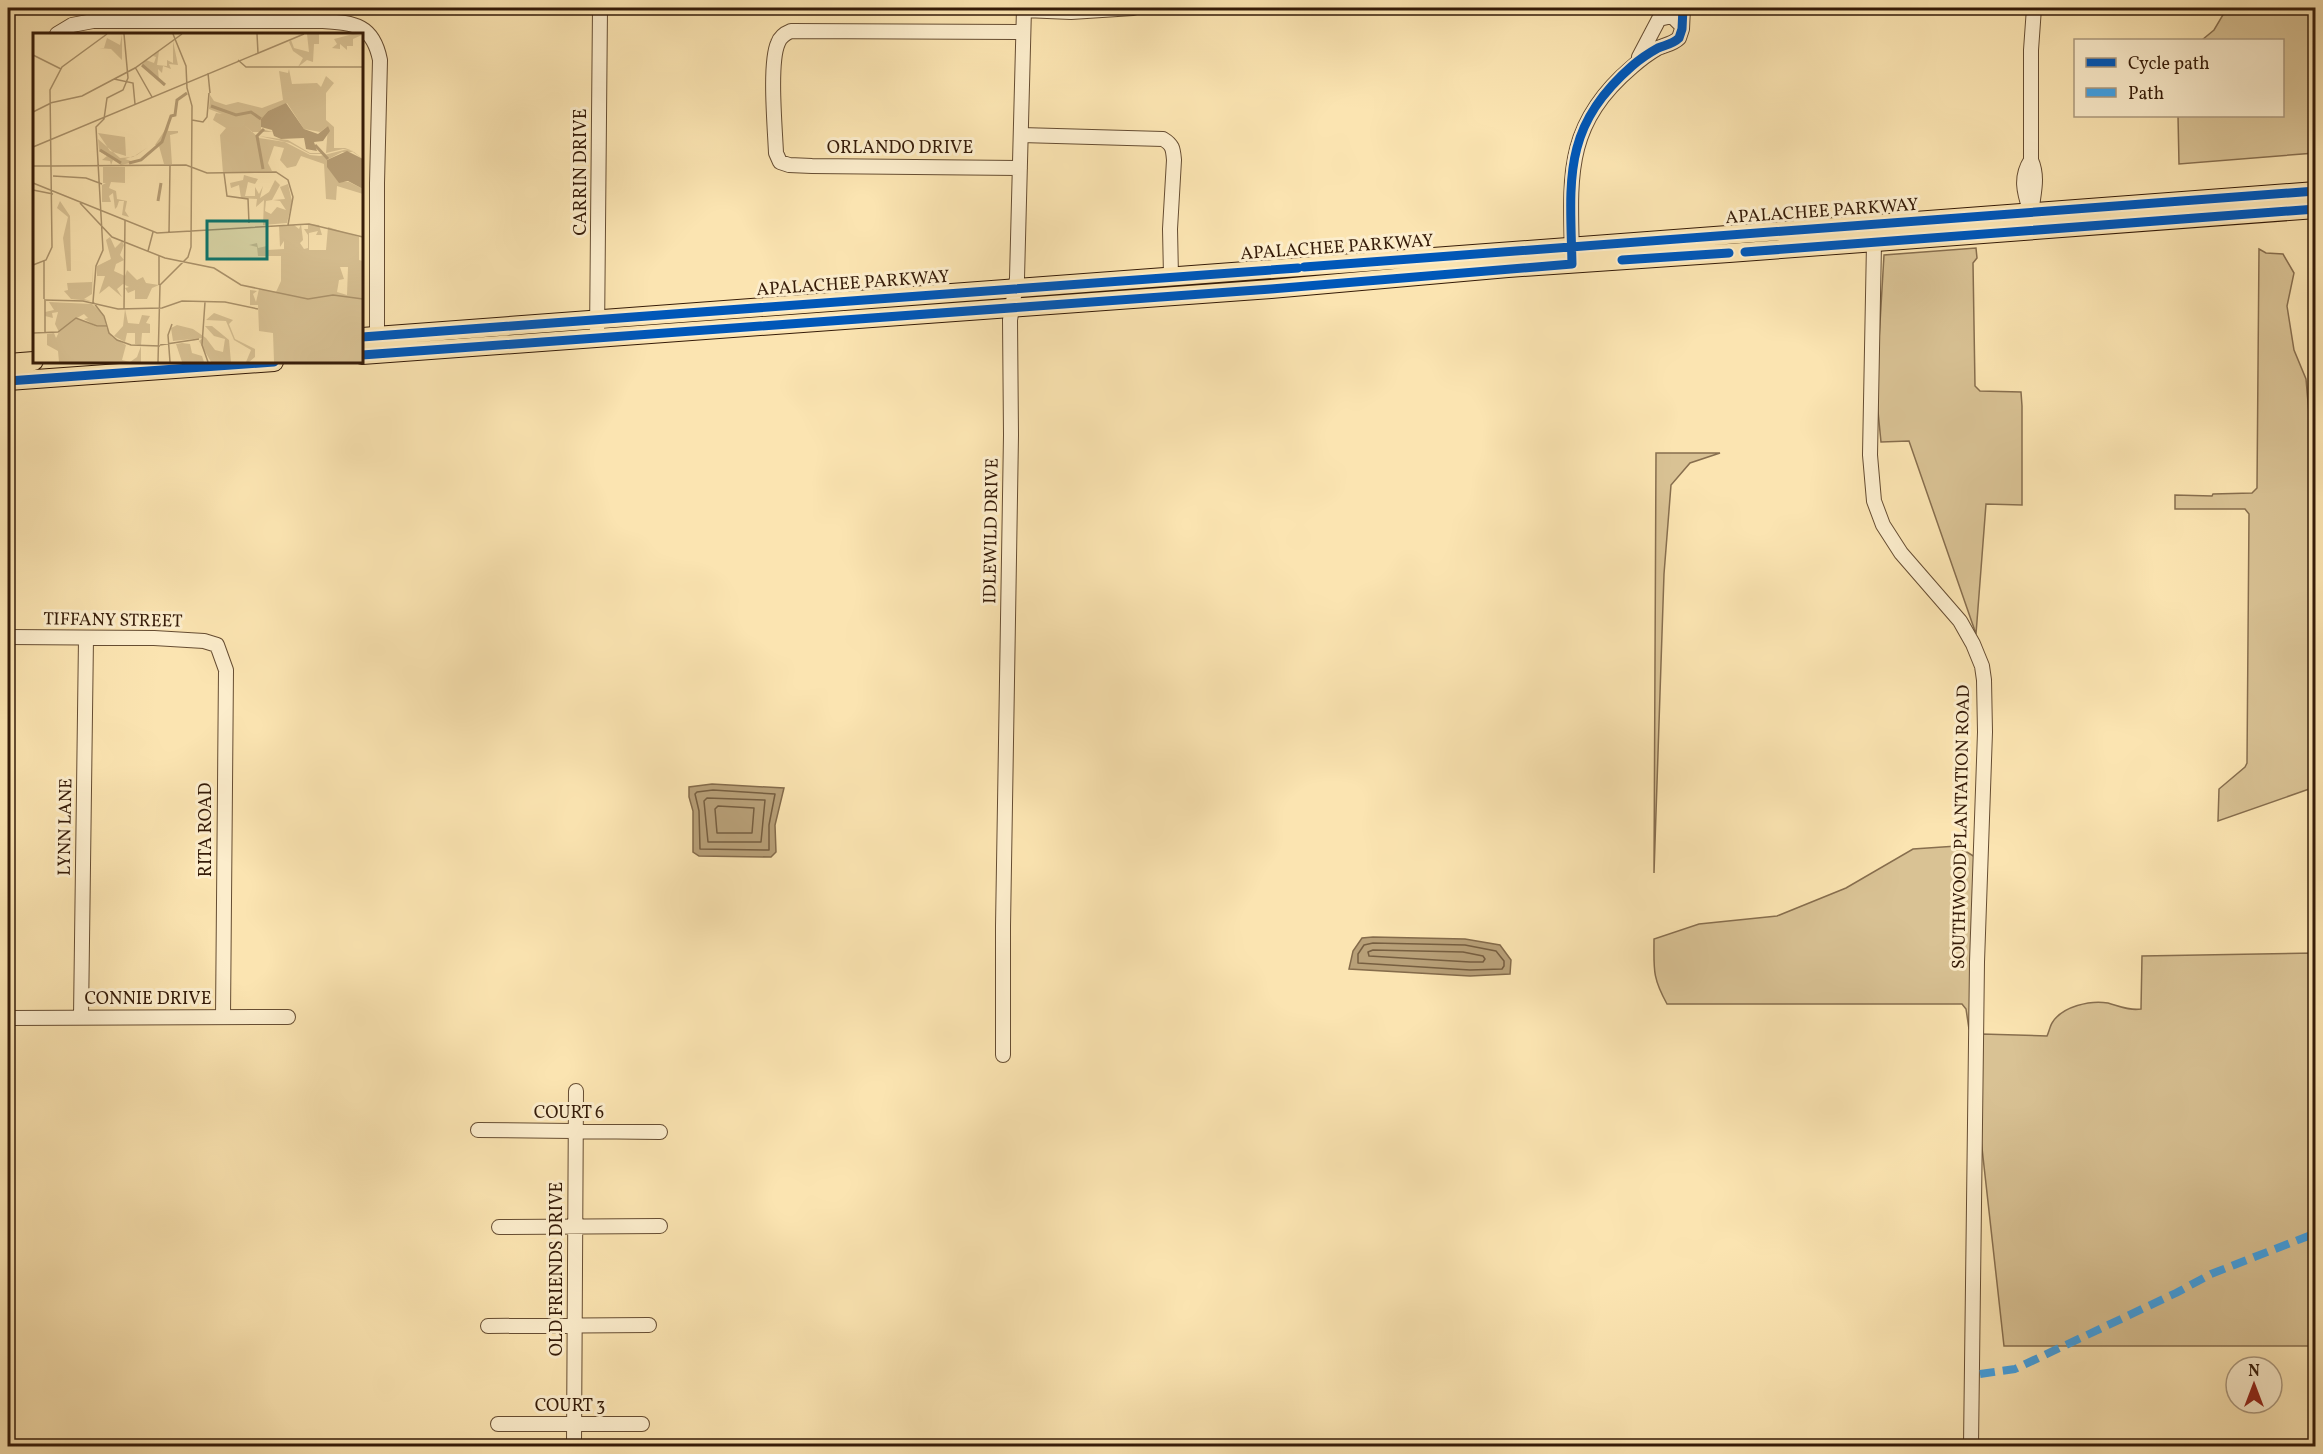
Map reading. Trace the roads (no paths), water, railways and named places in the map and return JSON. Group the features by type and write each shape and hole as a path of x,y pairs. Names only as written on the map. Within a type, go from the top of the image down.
{"main road":[{"name":"APALACHEE PARKWAY","path":"370,345 597,337 1271,289 1867,225 2316,190"},
{"name":"APALACHEE PARKWAY","path":"370,345 598,319 1171,276 1304,267 1874,243 2316,209"},
{"path":"1874,243 1878,232 1893,223"},
{"path":"1849,244 1864,234 1867,225"},
{"path":"1271,289 1285,275 1304,267"},
{"path":"8,363 33,361"},
{"path":"8,381 167,366 247,363"}],"street":[{"name":"CARRIN DRIVE","path":"597,337 600,8"},
{"path":"1024,9 1071,12 1133,8"},
{"path":"1572,255 1572,178 1578,141 1585,122 1598,101 1632,66 1647,54 1679,38 1683,8"},
{"path":"2031,231 2031,212 2036,190 2035,171 2031,160 2031,50 2034,8"},
{"name":"IDLEWILD DRIVE","path":"1003,1055 1012,307 1015,288 1020,168 1024,9"},
{"path":"1632,66 1645,48 1656,22 1669,12 1681,25"},
{"path":"59,33 72,25 93,21 350,22 368,33 376,43 380,60 370,345"},
{"name":"ORLANDO DRIVE","path":"1020,168 812,166 789,165 780,162 776,153 774,70 777,44 788,32 805,30 1022,32"},
{"path":"1654,30 1658,39 1666,44 1671,43"},
{"path":"1021,135 1163,140 1170,143 1173,148 1174,172 1170,229 1171,276"},
{"name":"SOUTHWOOD PLANTATION ROAD","path":"1874,243 1870,455 1874,501 1883,525 1895,546 1960,621 1982,666 1984,680 1977,962 1971,1446"},
{"name":"TIFFANY STREET","path":"8,637 204,641 217,645"},
{"name":"LYNN LANE","path":"81,1017 86,638"},
{"name":"RITA ROAD","path":"217,645 226,670 223,1017"},
{"name":"CONNIE DRIVE","path":"8,1018 288,1017"},
{"name":"OLD FRIENDS DRIVE","path":"574,1446 576,1091"},
{"name":"COURT 6","path":"477,1130 660,1132"},
{"path":"499,1227 660,1226"},
{"path":"488,1326 649,1325"},
{"name":"COURT 3","path":"498,1424 642,1424"}],"water":[{"path":"712,784 784,788 775,825 776,852 771,857 699,856 693,852 693,811 689,787"},
{"path":"1362,938 1465,939 1500,945 1511,960 1510,974 1470,976 1349,969 1353,951"}]}
